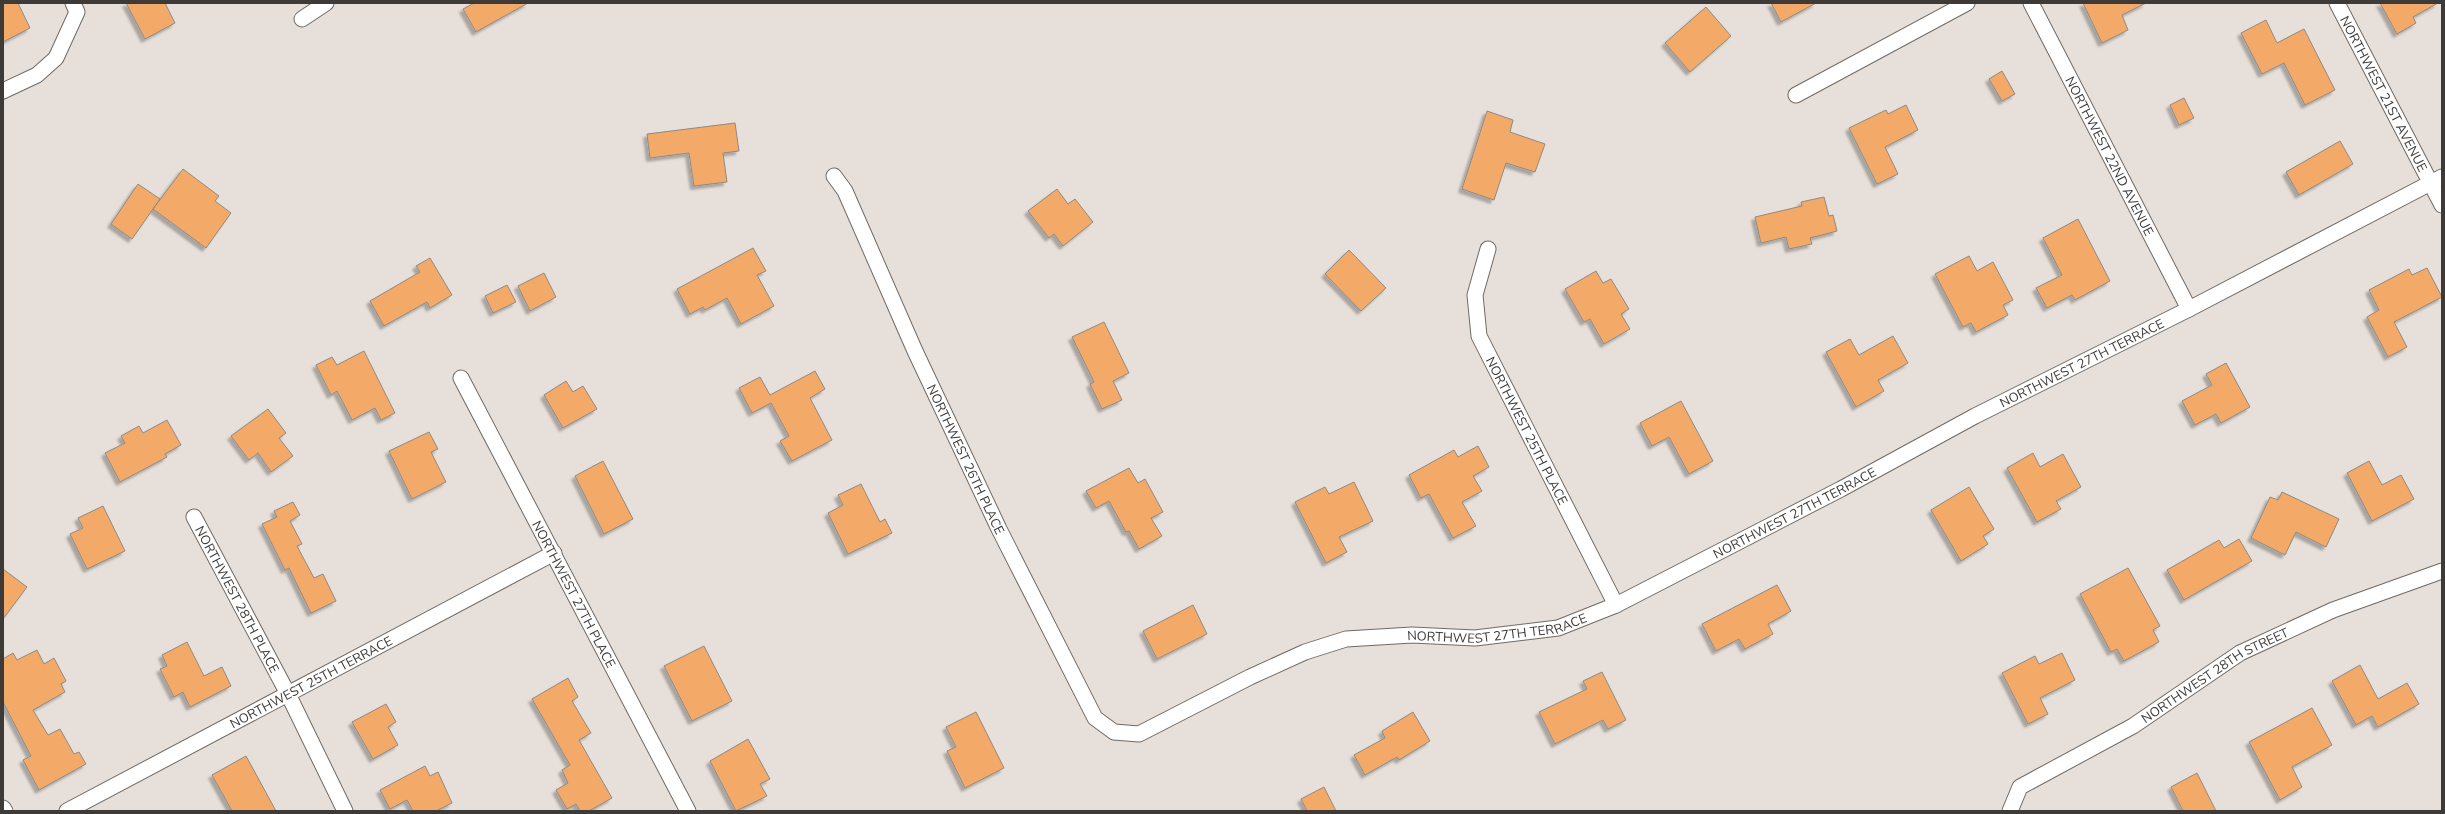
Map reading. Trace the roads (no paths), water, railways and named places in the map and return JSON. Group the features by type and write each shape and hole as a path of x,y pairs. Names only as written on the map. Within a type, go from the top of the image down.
{"street":[{"path":"3,91 37,75 56,58 77,12 73,3"},
{"path":"302,19 326,3"},
{"path":"1796,95 1967,3"},
{"name":"NORTHWEST 22ND AVENUE","path":"2031,3 2189,309"},
{"name":"NORTHWEST 21ST AVENUE","path":"2337,3 2436,180 2442,205"},
{"name":"NORTHWEST 26TH PLACE","path":"834,176 845,191 918,358 1006,543 1095,718 1114,732"},
{"name":"NORTHWEST 27TH TERRACE","path":"1114,732 1139,734 1152,729 1174,714 1250,677 1305,652 1346,639 1412,635 1475,638 1558,628 1616,605 1841,489 1975,416 2189,309 2436,180"},
{"name":"NORTHWEST 25TH PLACE","path":"1488,249 1475,294 1479,336 1616,605"},
{"name":"NORTHWEST 27TH PLACE","path":"461,378 688,811"},
{"name":"NORTHWEST 28TH PLACE","path":"194,517 288,694 346,811"},
{"name":"NORTHWEST 25TH TERRACE","path":"67,811 554,553"},
{"name":"NORTHWEST 28TH STREET","path":"2010,811 2020,787 2133,726 2240,653 2333,610 2442,571"}]}
